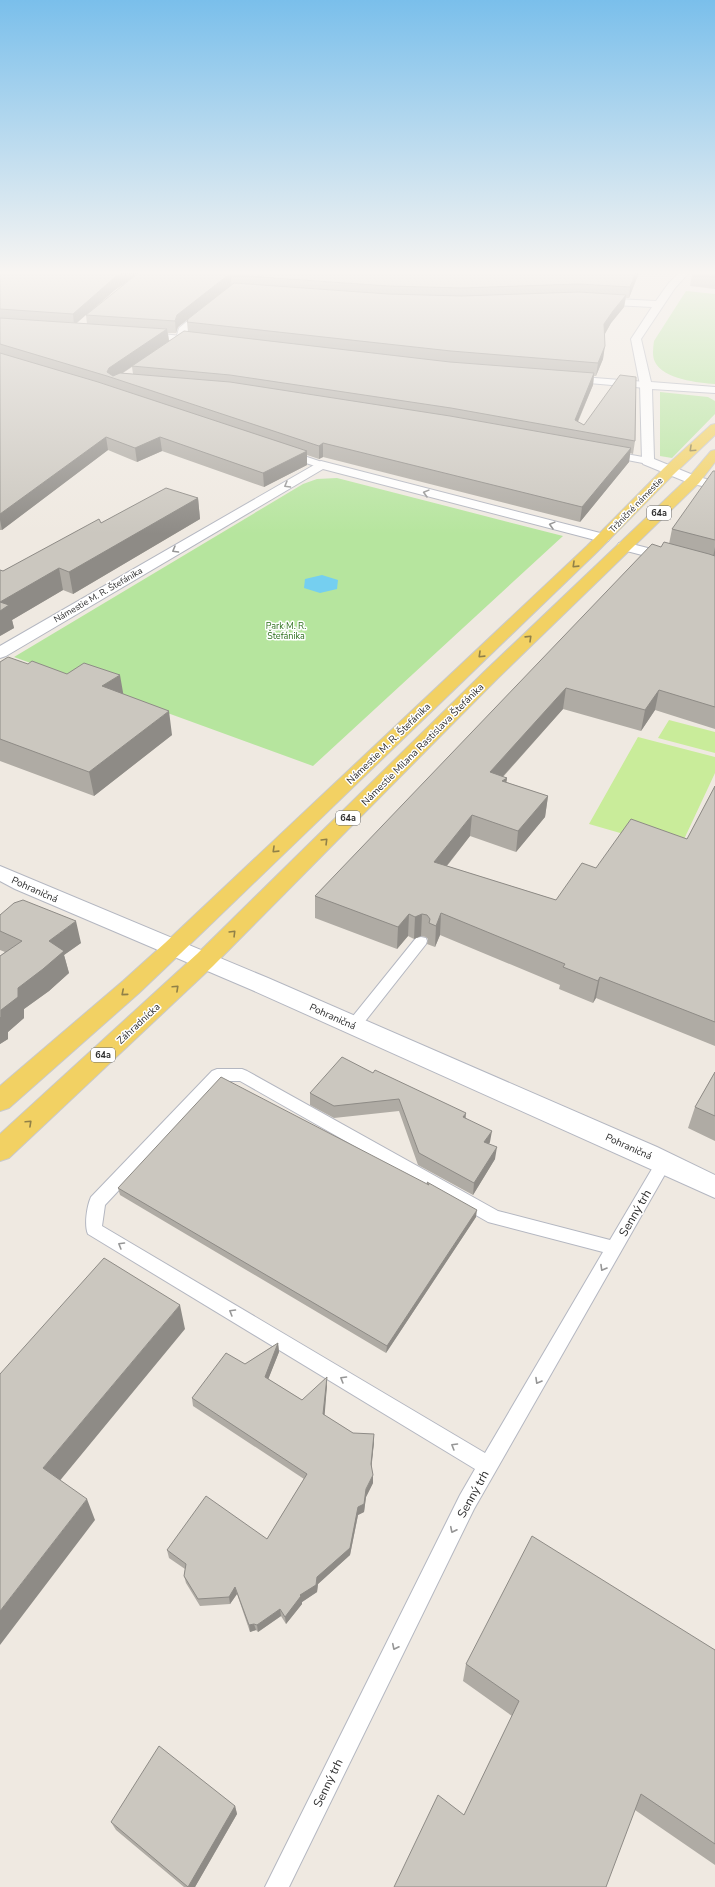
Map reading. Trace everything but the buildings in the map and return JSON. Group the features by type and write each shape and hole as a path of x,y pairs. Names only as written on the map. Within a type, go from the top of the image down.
{"main road":[{"name":"Tržničné námestie","path":"603,538 669,471 715,428"},
{"name":"Tržničné námestie","path":"624,546 694,480 715,454"},
{"path":"603,538 624,546"},
{"name":"Námestie M. R. Štefánika","path":"173,948 603,538"},
{"name":"Námestie Milana Rastislava Štefánika","path":"205,960 491,675 624,546"},
{"name":"64a","path":"0,1101 131,987 173,948"},
{"name":"Záhradnícka","path":"0,1150 205,960"}],"street":[{"path":"591,450 648,461 646,385 640,358"},
{"path":"560,378 715,390"},
{"path":"273,449 321,465 603,538"},
{"name":"Tržničné námestie","path":"648,461 669,471"},
{"name":"Námestie M. R. Štefánika","path":"0,653 321,465"},
{"path":"669,471 694,480 715,485"},
{"path":"624,546 715,570"},
{"name":"Pohraničná","path":"0,873 22,884 205,960 664,1162"},
{"path":"664,1162 715,1187"}],"lane":[{"path":"354,1025 421,942"},
{"path":"488,1466 94,1229 97,1202 217,1075 242,1075 494,1218 615,1248"},
{"name":"Senný trh","path":"277,1887 467,1502 664,1162"}],"green space":[{"path":"654,358 715,358 715,384 700,383 673,376 659,368"},
{"path":"660,392 708,397 715,401 715,414 672,458 660,456"},
{"name":"Park M. R. Štefánika","path":"337,478 563,536 313,766 14,657 303,484 317,479"},
{"path":"669,720 715,732 715,753 658,738"},
{"path":"638,737 715,757 715,773 679,850 589,824"}],"water":[{"path":"322,575 338,580 337,589 320,593 304,588 305,579"}]}
